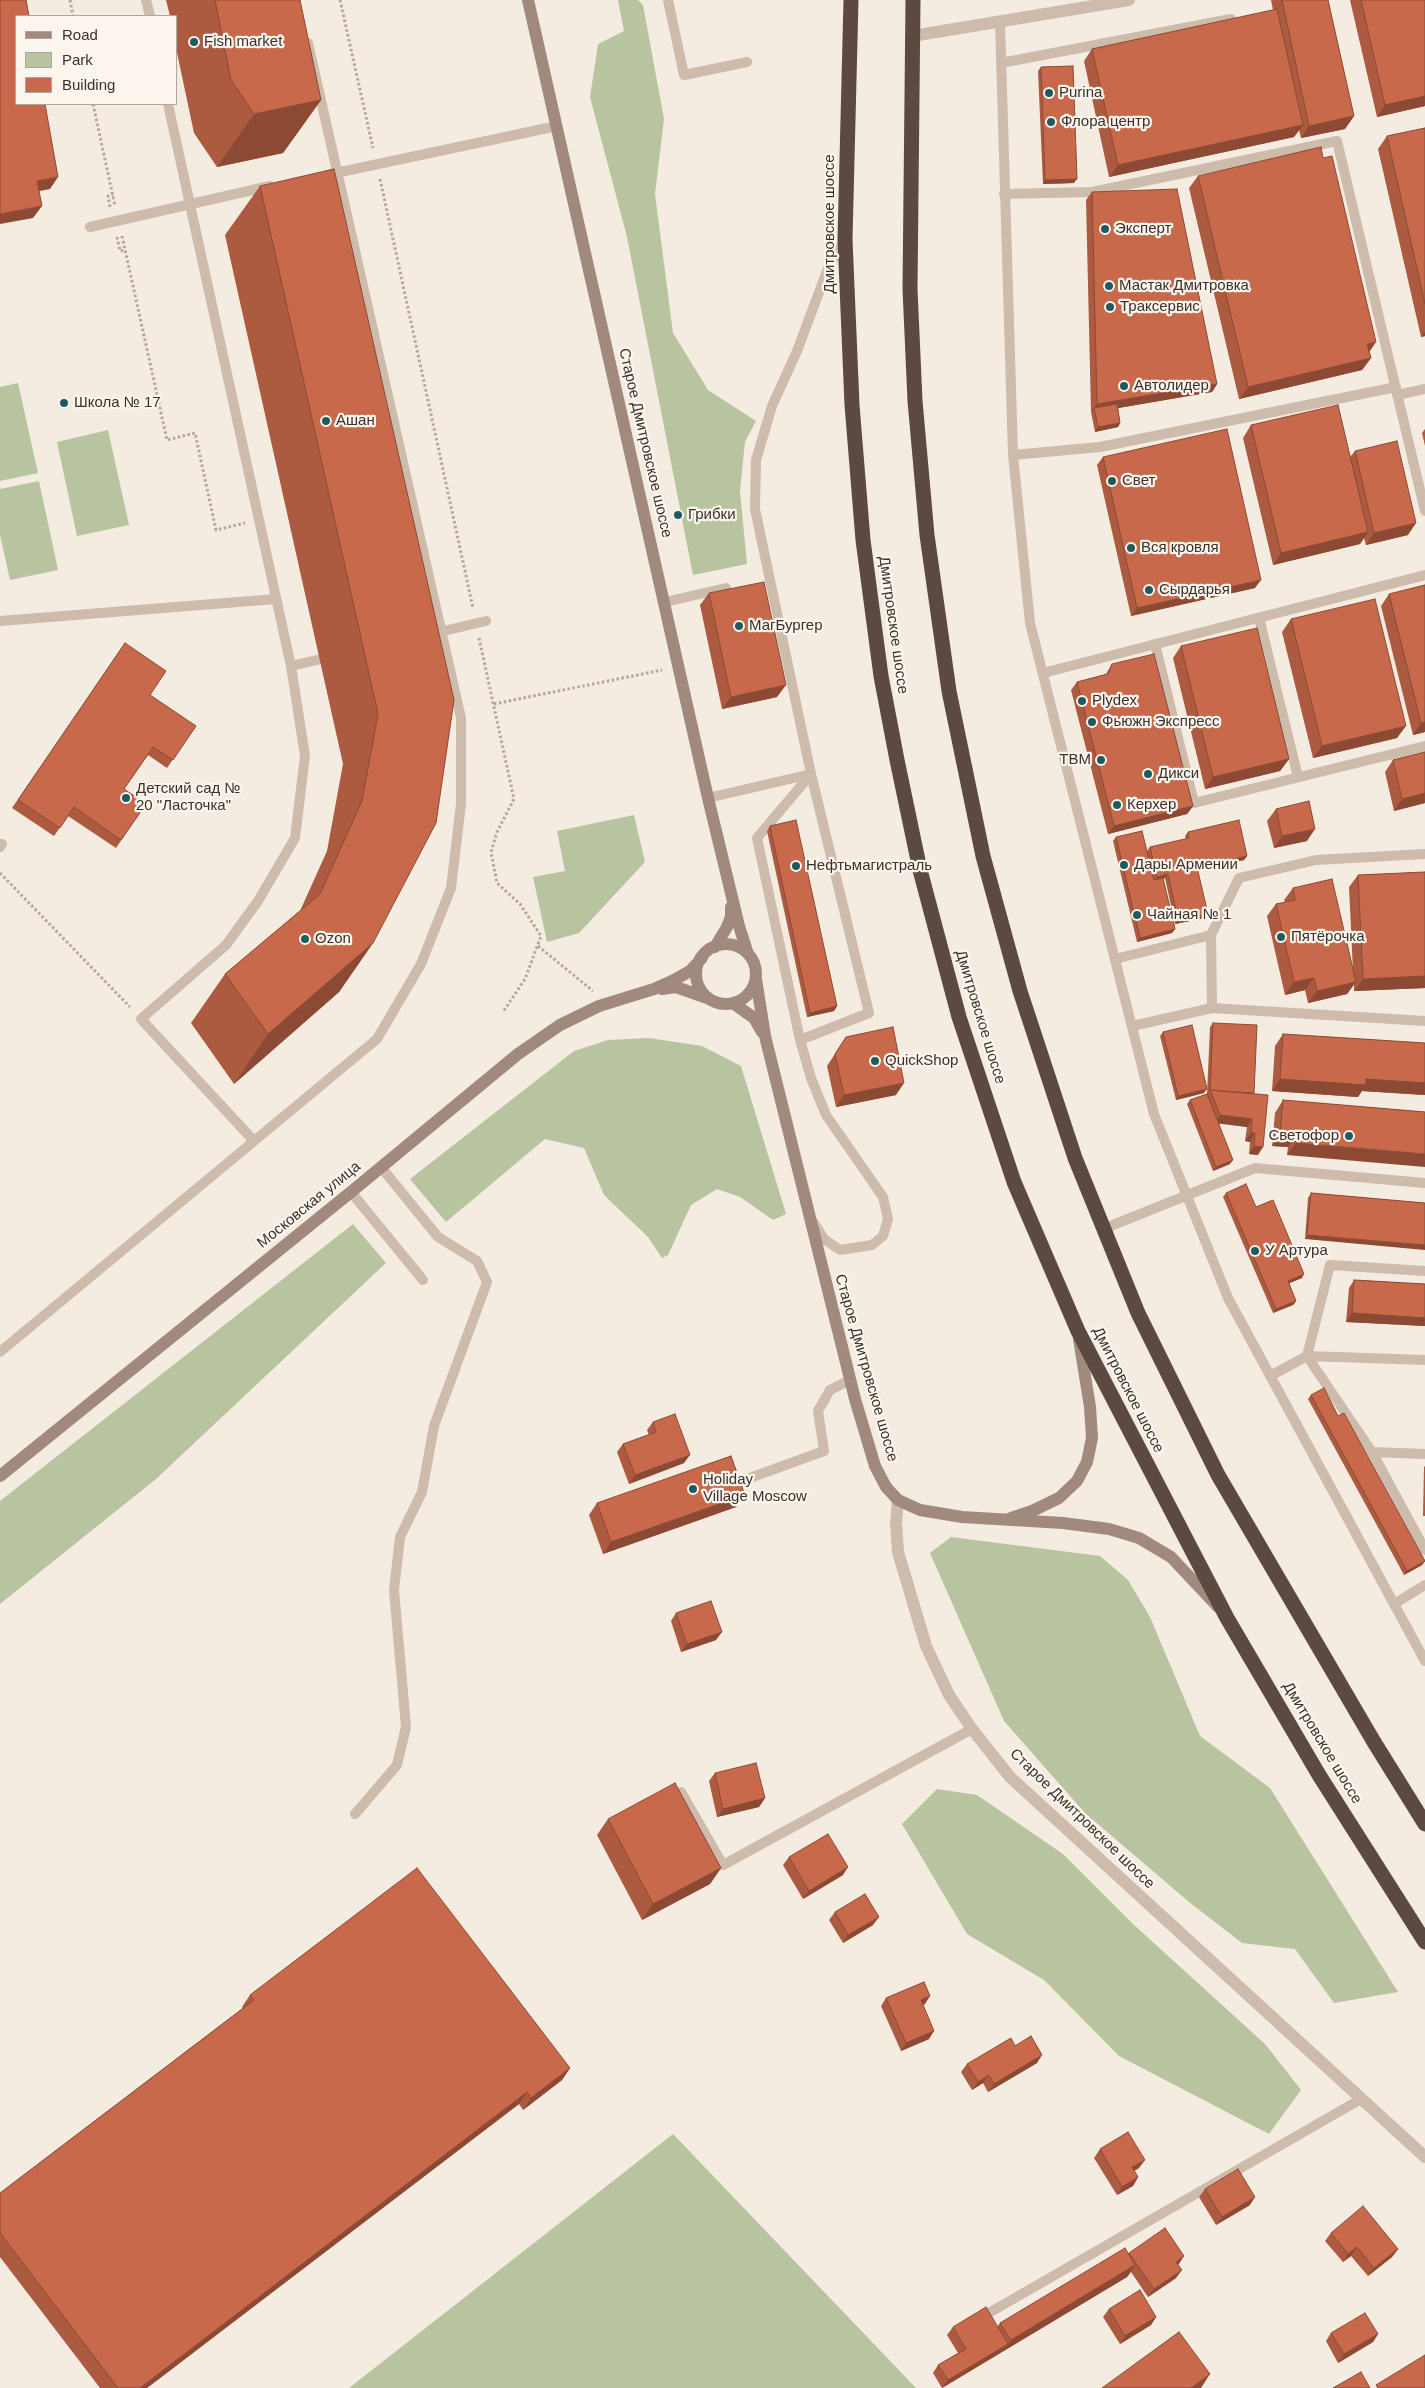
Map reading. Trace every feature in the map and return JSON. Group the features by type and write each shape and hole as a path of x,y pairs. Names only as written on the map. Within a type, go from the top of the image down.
{"highway":[{"name":"Дмитровское шоссе","path":"851,0 845,239 852,405 863,540 881,676 920,870 959,1017 1014,1182 1078,1331 1228,1618 1319,1775 1425,1942"},
{"path":"913,0 910,280 915,401 927,535 949,691 983,856 1020,991 1075,1158 1138,1313 1218,1475 1374,1742 1425,1824"}],"main road":[{"name":"Старое Дмитровское шоссе","path":"528,0 708,798 748,954 756,970 765,1036 807,1212 850,1380 875,1466 886,1487 898,1500"},
{"name":"Старое Дмитровское шоссе","path":"702,958 724,935 731,917 731,892"},
{"path":"715,946 733,945 748,954"},
{"path":"702,958 696,975 698,984 708,998"},
{"name":"Московская улица","path":"0,1476 351,1192 518,1054 560,1025 599,1006 654,989 690,971 702,958"},
{"path":"733,1004 748,994 756,979"},
{"name":"Московская улица","path":"654,989 676,987 708,998"},
{"name":"Старое Дмитровское шоссе","path":"708,998 724,1004 733,1004 754,1018 765,1036"},
{"path":"1004,1520 1032,1511 1058,1498 1077,1481 1087,1462 1092,1438 1090,1407 1078,1331"},
{"path":"898,1500 920,1510 962,1517 1108,1529 1139,1538 1171,1557 1228,1618"}],"street":[{"path":"912,36 1000,23 1129,0"},
{"name":"Старое Дмитровское шоссе","path":"898,1500 896,1524 898,1552 926,1646 949,1695 1010,1777 1425,2158"}],"lane":[{"path":"146,0 150,15"},
{"path":"668,0 684,75 747,62"},
{"path":"1001,64 1231,19"},
{"path":"1000,23 1013,455 1030,623 1154,1114 1228,1298 1425,1661"},
{"path":"0,1352 377,1039 421,964 451,888 461,804 461,718 305,29"},
{"path":"168,105 291,666 305,756 295,838 258,901 226,945 141,1018 254,1141"},
{"path":"320,176 557,126"},
{"path":"1004,194 1092,192 1337,141 1425,511"},
{"path":"90,227 279,184"},
{"path":"800,1040 869,1013 811,774 755,509 756,460 772,406 796,351 830,262 845,239"},
{"path":"1013,455 1100,447 1396,391 1425,389"},
{"path":"1043,672 1425,576"},
{"path":"664,602 726,588"},
{"path":"0,621 276,599"},
{"path":"1259,618 1298,777"},
{"path":"423,636 481,622"},
{"path":"1155,644 1194,803 1425,746"},
{"path":"291,666 321,659"},
{"path":"708,798 811,774"},
{"path":"807,1212 824,1239 840,1250 872,1245 883,1236 888,1219 883,1197 826,1115 811,1078 800,1040 757,838 811,774"},
{"path":"1212,1008 1211,935 1239,878 1316,860 1425,854"},
{"path":"1115,959 1211,935"},
{"path":"1132,1026 1212,1008 1425,1021"},
{"path":"356,1814 396,1765 406,1727 394,1590 400,1537 422,1492 434,1426 487,1282 477,1261 438,1237 381,1167"},
{"path":"1103,1229 1255,1168 1425,1182"},
{"path":"351,1192 423,1280"},
{"path":"1425,1270 1330,1265 1307,1356 1372,1452 1425,1550"},
{"path":"1270,1376 1307,1356 1425,1360"},
{"path":"744,1480 824,1451 818,1411 830,1390 850,1380"},
{"path":"1372,1452 1425,1454"},
{"path":"1394,1604 1425,1585"},
{"path":"680,1792 723,1865 972,1728"},
{"path":"987,2314 1361,2099"}],"path":[{"path":"70,0 73,15"},
{"path":"340,0 481,622 494,704 514,799 497,832 491,852 498,883 520,904 541,936 526,979 503,1012"},
{"path":"93,105 116,210"},
{"path":"120,229 167,440 195,433 216,530 259,520"},
{"path":"494,704 667,669"},
{"path":"0,873 141,1018"},
{"path":"537,946 597,994"}],"green space":[{"path":"618,0 638,0 643,5 664,119 655,194 673,333 708,390 756,421 745,442 740,491 747,564 693,575 627,237 590,97 598,44 624,31"},
{"path":"18,383 38,473 0,481 0,387"},
{"path":"108,430 129,525 77,536 57,442"},
{"path":"39,481 58,570 10,580 0,535 0,489"},
{"path":"634,815 645,862 579,933 547,942 533,877 565,871 557,831"},
{"path":"649,1038 702,1046 741,1066 786,1214 773,1220 740,1197 717,1189 691,1205 668,1255 662,1258 648,1237 604,1195 584,1148 545,1139 446,1222 410,1179 574,1051 608,1040"},
{"path":"353,1224 386,1263 156,1479 0,1604 0,1501"},
{"path":"951,1537 1100,1556 1128,1580 1150,1617 1200,1736 1270,1788 1398,1992 1334,2003 1295,1949 1242,1943 1189,1902 1085,1813 1004,1721 930,1553"},
{"path":"937,1789 977,1795 1063,1854 1133,1924 1265,2044 1301,2090 1269,2134 1119,2056 1044,1980 967,1934 902,1824"},
{"path":"673,2134 916,2388 349,2388"}],"building":[{"path":"0,0 26,0 29,15 15,15 15,105 45,105 58,177 37,181 42,206 0,214"},
{"path":"215,0 300,0 321,100 254,114 231,80"},
{"path":"1282,0 1328,0 1354,116 1309,126"},
{"path":"1361,0 1425,0 1425,96 1385,105"},
{"path":"1277,9 1303,125 1118,165 1092,49"},
{"path":"1073,66 1077,179 1045,180 1041,67"},
{"path":"1425,128 1425,304 1387,136"},
{"path":"1321,147 1323,158 1332,156 1376,342 1367,344 1371,358 1248,387 1198,176"},
{"path":"334,169 454,700 436,823 373,943 268,1034 225,974 320,894 362,801 378,714 260,186"},
{"path":"1177,189 1217,384 1097,404 1092,192"},
{"path":"1117,404 1120,423 1098,427 1094,408"},
{"path":"1338,405 1368,532 1281,553 1251,425"},
{"path":"1227,429 1261,580 1137,608 1103,457"},
{"path":"1397,441 1416,523 1374,533 1355,451"},
{"path":"764,582 786,685 731,697 709,593"},
{"path":"1425,585 1425,722 1421,723 1389,594"},
{"path":"1375,599 1406,726 1322,746 1291,619"},
{"path":"1257,628 1289,759 1213,777 1181,646"},
{"path":"125,643 166,671 150,695 196,726 173,760 153,747 124,789 146,804 121,840 74,807 60,828 18,800"},
{"path":"1154,654 1193,806 1114,826 1077,682 1108,674 1112,664"},
{"path":"1425,752 1425,793 1402,799 1393,760"},
{"path":"1309,801 1315,829 1282,836 1276,809"},
{"path":"796,820 837,1006 810,1013 770,826"},
{"path":"1239,820 1247,856 1197,867 1208,914 1178,920 1168,874 1157,877 1150,847 1189,838 1188,832"},
{"path":"1142,831 1154,880 1163,878 1175,929 1140,938 1116,837"},
{"path":"1425,872 1425,976 1363,979 1358,875"},
{"path":"1332,879 1356,982 1317,991 1314,978 1294,982 1276,904 1295,900 1293,888"},
{"path":"1213,1023 1257,1025 1254,1093 1210,1090"},
{"path":"1192,1025 1207,1089 1178,1096 1163,1032"},
{"path":"893,1027 904,1083 844,1095 835,1054 846,1037"},
{"path":"1283,1034 1425,1043 1425,1083 1366,1079 1366,1085 1280,1079"},
{"path":"1210,1090 1268,1095 1263,1147 1254,1146 1255,1133 1251,1133 1252,1119 1220,1115"},
{"path":"1207,1094 1233,1160 1216,1167 1190,1100"},
{"name":"Светофор","path":"1283,1100 1425,1112 1425,1154 1296,1143 1297,1135 1280,1134"},
{"path":"1246,1184 1256,1207 1273,1200 1304,1274 1288,1281 1296,1301 1276,1309 1226,1193"},
{"path":"1311,1193 1425,1203 1425,1245 1307,1235"},
{"path":"1354,1280 1425,1284 1425,1318 1352,1313"},
{"path":"1324,1388 1338,1416 1344,1413 1425,1561 1407,1571 1311,1395"},
{"path":"675,1414 690,1455 635,1475 623,1444 656,1432 653,1422"},
{"path":"731,1456 745,1495 611,1542 597,1503"},
{"path":"711,1601 722,1632 687,1644 676,1613"},
{"path":"756,1763 765,1798 723,1809 715,1773"},
{"path":"675,1783 721,1868 653,1904 608,1819"},
{"path":"828,1834 848,1867 809,1891 789,1857"},
{"path":"417,1868 570,2068 531,2098 527,2092 140,2388 118,2388 0,2233 0,2193 254,2000 250,1995"},
{"path":"865,1894 879,1917 848,1935 835,1912"},
{"path":"924,1982 930,1996 921,2000 934,2031 906,2043 886,1998"},
{"path":"1031,2036 1042,2055 994,2084 989,2075 978,2082 967,2064 1011,2038 1015,2046"},
{"path":"1128,2132 1145,2160 1132,2167 1138,2177 1122,2187 1100,2149"},
{"path":"1238,2169 1255,2197 1222,2217 1205,2189"},
{"path":"1363,2206 1398,2249 1374,2268 1357,2247 1348,2254 1331,2233"},
{"path":"1165,2228 1184,2256 1176,2262 1182,2270 1154,2289 1129,2253"},
{"path":"1125,2248 1135,2265 1011,2340 1000,2323"},
{"path":"1140,2290 1156,2317 1125,2336 1109,2309"},
{"path":"986,2307 1008,2344 948,2380 938,2365 966,2349 953,2327"},
{"path":"1365,2313 1378,2334 1344,2354 1331,2333"},
{"path":"1179,2332 1210,2374 1191,2388 1102,2388"},
{"path":"1425,2355 1425,2388 1378,2388 1376,2385"},
{"path":"1361,2372 1370,2388 1333,2388"}],"place":[{"name":"Fish market","path":"194,42"},
{"name":"Purina","path":"1049,93"},
{"name":"Флора центр","path":"1051,122"},
{"name":"Эксперт","path":"1105,229"},
{"name":"Мастак Дмитровка","path":"1109,286"},
{"name":"Траксервис","path":"1110,307"},
{"name":"Автолидер","path":"1124,386"},
{"name":"Школа № 17","path":"64,403"},
{"name":"Ашан","path":"326,421"},
{"name":"Свет","path":"1112,481"},
{"name":"Грибки","path":"678,515"},
{"name":"Вся кровля","path":"1131,548"},
{"name":"Сырдарья","path":"1149,590"},
{"name":"МагБургер","path":"739,626"},
{"name":"Plydex","path":"1082,701"},
{"name":"Фьюжн Экспресс","path":"1092,722"},
{"name":"ТВМ","path":"1101,760"},
{"name":"Дикси","path":"1148,774"},
{"name":"Детский сад № 20 \"Ласточка\"","path":"126,798"},
{"name":"Керхер","path":"1117,805"},
{"name":"Дары Армении","path":"1124,865"},
{"name":"Нефтьмагистраль","path":"796,866"},
{"name":"Чайная № 1","path":"1137,915"},
{"name":"Пятёрочка","path":"1281,937"},
{"name":"Ozon","path":"305,939"},
{"name":"QuickShop","path":"875,1061"},
{"name":"Светофор","path":"1349,1136"},
{"name":"У Артура","path":"1255,1251"},
{"name":"Holiday Village Moscow","path":"693,1489"}]}
